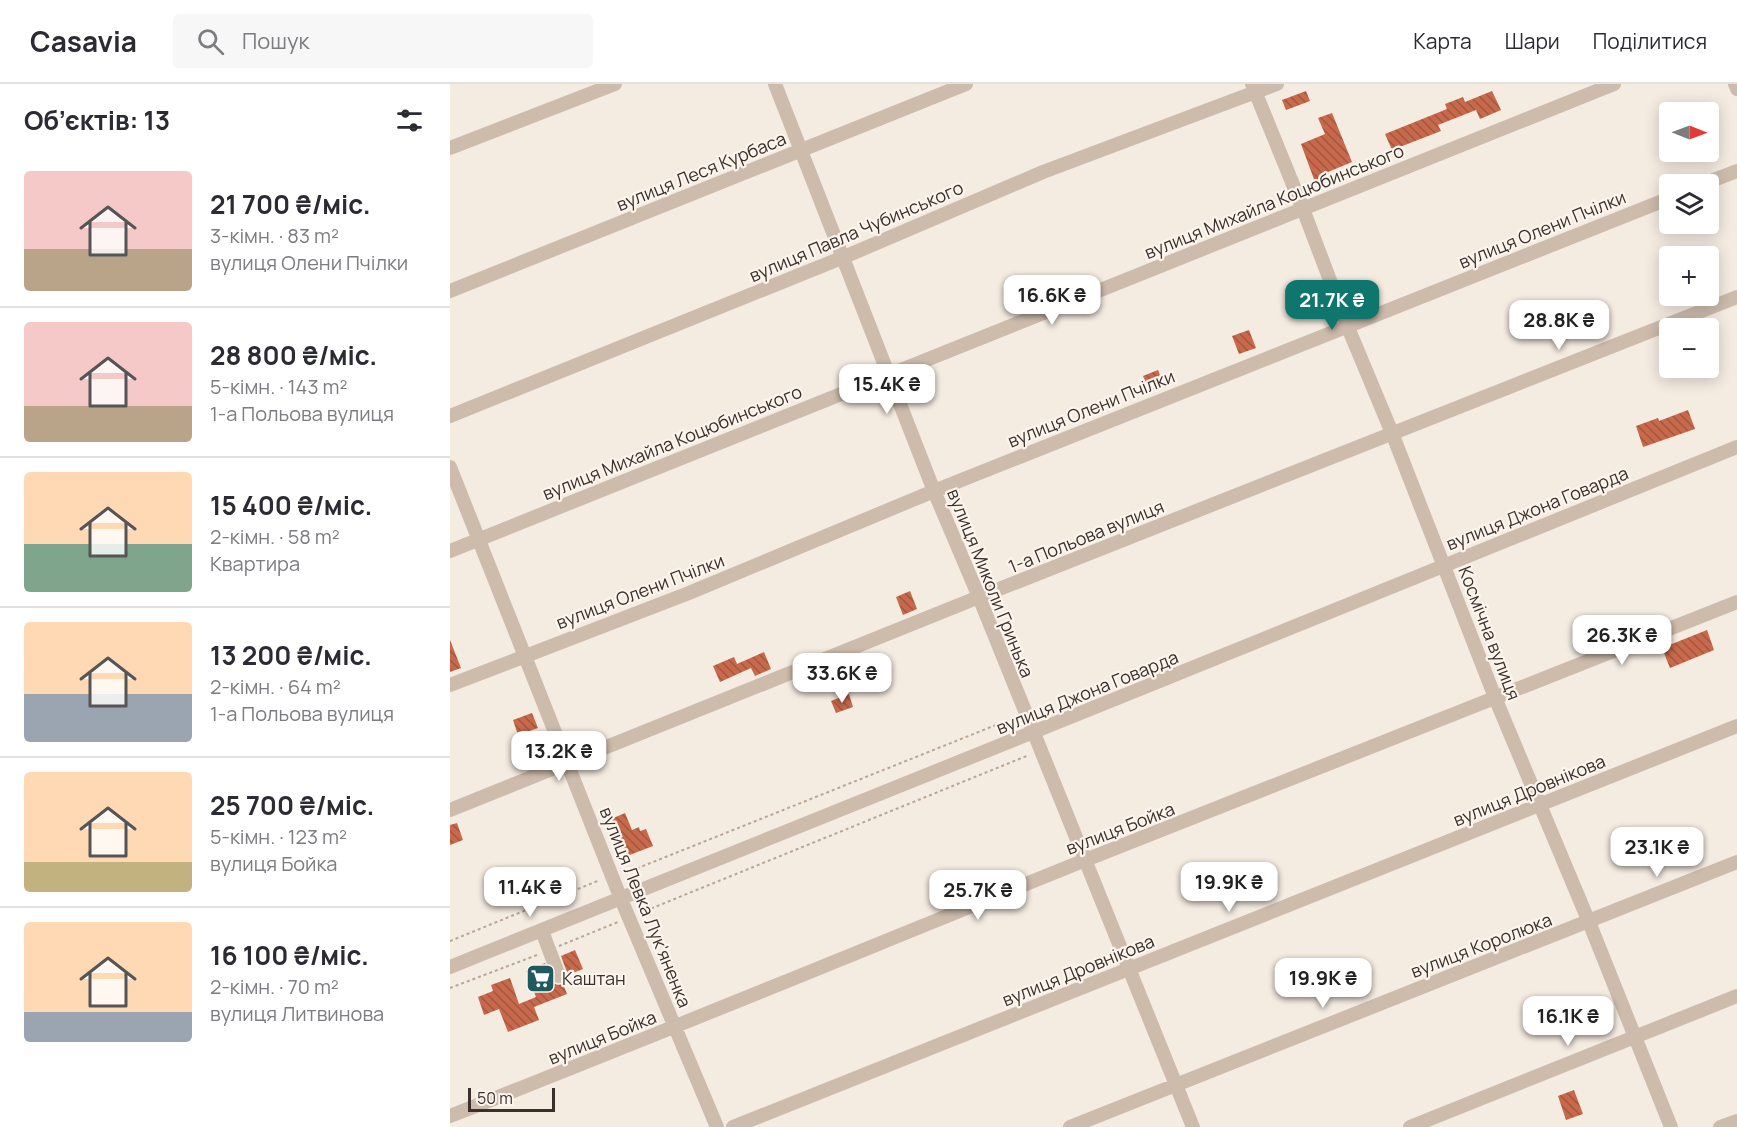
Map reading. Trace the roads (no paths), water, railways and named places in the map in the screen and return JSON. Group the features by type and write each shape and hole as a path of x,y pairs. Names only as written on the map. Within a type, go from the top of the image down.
{"street":[{"path":"450,148 615,84"},
{"name":"вулиця Миколи Гринька","path":"775,84 934,491 979,597 1192,1127"},
{"name":"вулиця Леся Курбаса","path":"450,291 966,84"},
{"name":"вулиця Павла Чубинського","path":"450,416 844,256 1043,172 1254,88 1277,84"},
{"name":"вулиця Михайла Коцюбинського","path":"450,550 1614,84"},
{"path":"1735,84 1737,89"},
{"name":"Космічна вулиця","path":"1254,88 1496,700 1589,922 1671,1127"},
{"path":"1719,178 1737,171"},
{"name":"вулиця Олени Пчілки","path":"450,685 689,593 934,491 1659,202"},
{"name":"1-а Польова вулиця","path":"450,810 979,597 1737,297"},
{"name":"вулиця Джона Говарда","path":"450,967 1033,734 1444,564 1737,447"},
{"name":"вулиця Левка Лук'яненка","path":"450,466 629,918 717,1127"},
{"name":"вулиця Бойка","path":"450,1116 1085,860 1496,700 1737,602"},
{"name":"вулиця Дровнікова","path":"733,1127 1737,726"},
{"name":"вулиця Королюка","path":"1070,1127 1737,862"},
{"path":"542,930 559,976"},
{"path":"1410,1127 1737,996"},
{"path":"1720,1127 1737,1120"}],"place":[{"name":"Каштан","path":"541,978"}]}
